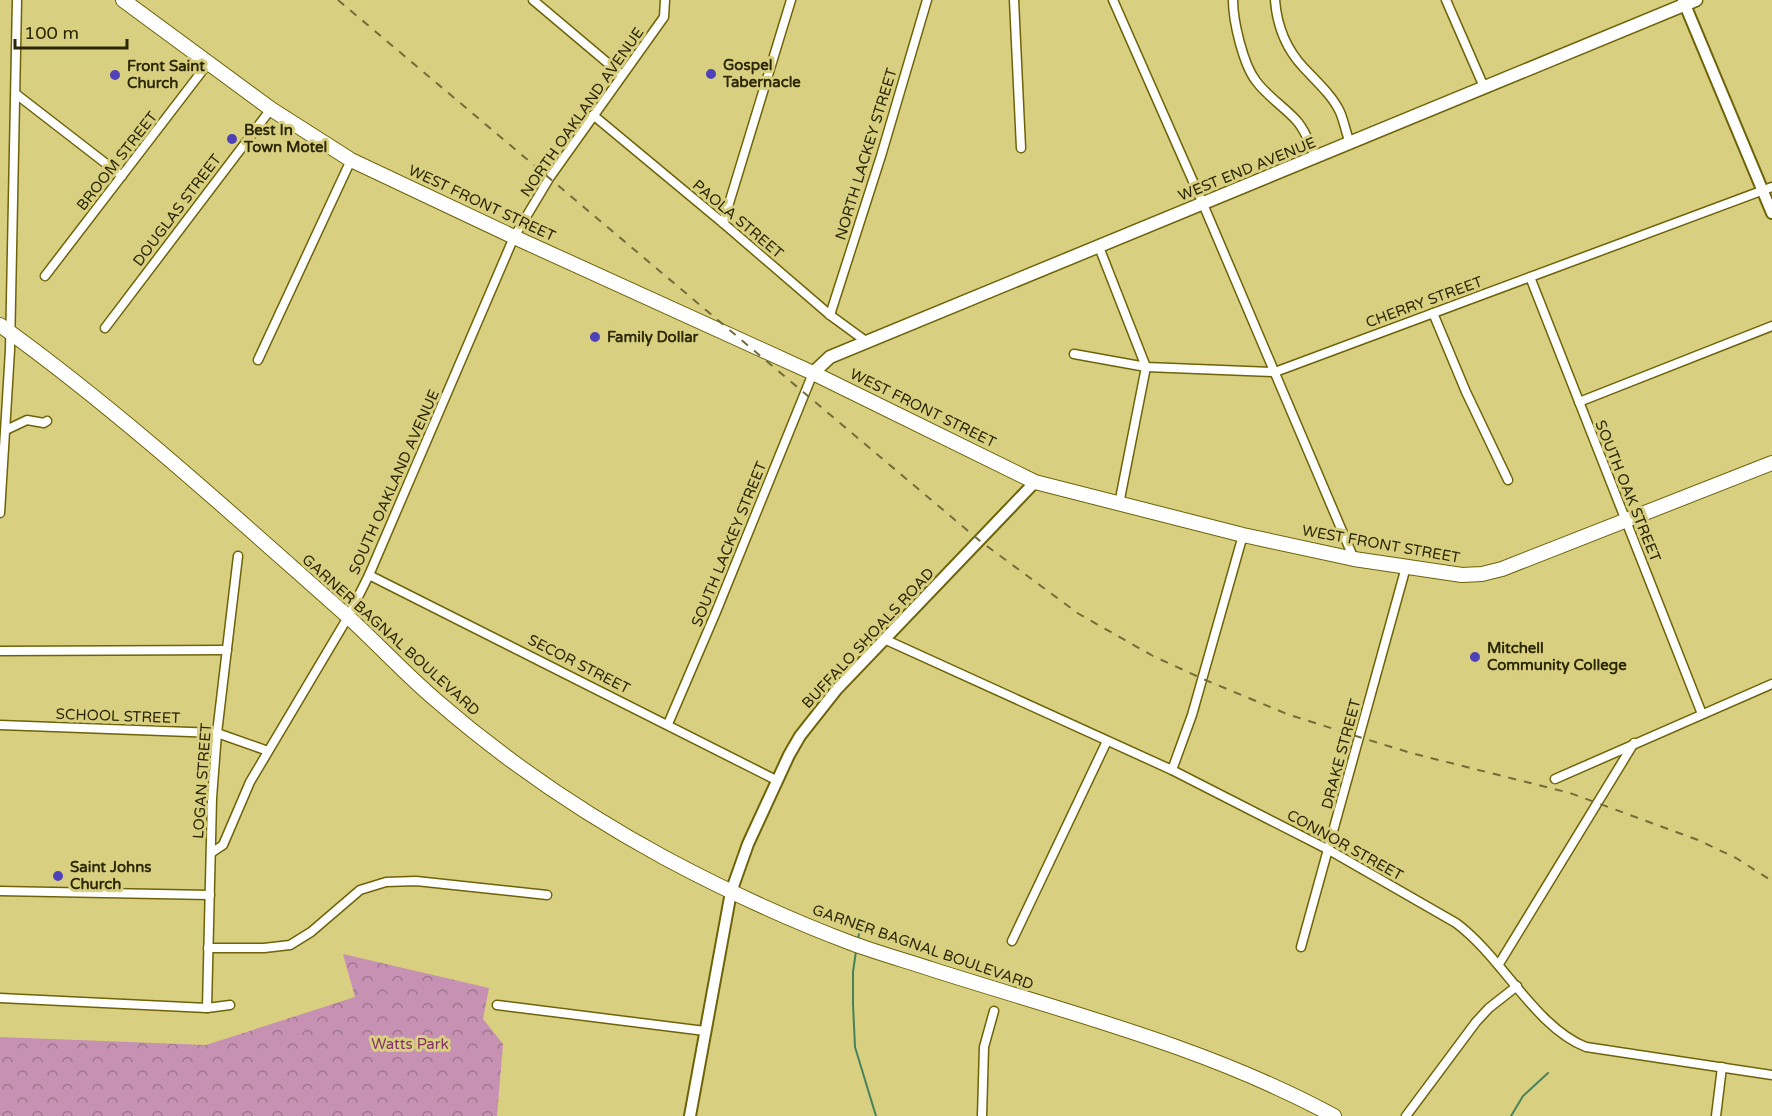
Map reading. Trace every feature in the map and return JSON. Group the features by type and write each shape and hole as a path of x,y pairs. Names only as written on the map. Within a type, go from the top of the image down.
{"main road":[{"name":"WEST FRONT STREET","path":"123,0 271,109 351,160 813,373 1035,482 1354,559 1462,574 1482,574 1502,569 1772,463"},
{"name":"WEST END AVENUE","path":"813,373 830,357 1688,1"},
{"name":"GARNER BAGNAL BOULEVARD","path":"5,328 135,429 348,617 437,702 554,790 644,846 759,906 854,944 1143,1035 1273,1085 1334,1116"}],"street":[{"path":"0,513 6,430 5,328 16,94 17,0"},
{"path":"533,0 622,75"},
{"name":"NORTH OAKLAND AVENUE","path":"514,237 550,177 664,17 665,0"},
{"path":"723,223 791,0"},
{"name":"NORTH LACKEY STREET","path":"830,315 881,156 927,0"},
{"path":"1014,0 1021,148"},
{"path":"1113,0 1203,204 1354,559"},
{"path":"1233,0 1237,28 1254,79 1296,121 1310,142 1315,157"},
{"path":"1275,0 1276,18 1282,35 1303,67 1317,81 1339,111 1350,143"},
{"path":"1446,0 1485,87"},
{"path":"1688,1 1767,188 1772,213"},
{"name":"BROOM STREET","path":"45,276 210,62"},
{"path":"16,94 122,176"},
{"name":"DOUGLAS STREET","path":"105,328 271,109"},
{"name":"PAOLA STREET","path":"593,115 830,315 867,342"},
{"path":"258,360 351,160"},
{"name":"CHERRY STREET","path":"1074,354 1146,367 1275,372 1767,188"},
{"name":"SOUTH OAKLAND AVENUE","path":"211,853 223,845 250,782 348,617 369,575 514,237"},
{"path":"1099,247 1146,367 1119,504"},
{"name":"SOUTH OAK STREET","path":"1530,277 1702,714"},
{"path":"1433,314 1466,392 1508,480"},
{"path":"1579,402 1772,326"},
{"name":"SOUTH LACKEY STREET","path":"668,724 813,373"},
{"path":"6,430 27,420 44,423 46,421"},
{"name":"BUFFALO SHOALS ROAD","path":"690,1116 731,892 748,844 776,780 800,736 818,712 884,639 1035,482"},
{"path":"1172,770 1192,715 1243,534"},
{"name":"LOGAN STREET","path":"207,1008 212,798 217,733 238,556"},
{"name":"DRAKE STREET","path":"1301,947 1406,567"},
{"name":"SECOR STREET","path":"369,575 776,780"},
{"name":"CONNOR STREET","path":"884,639 1172,770 1329,850 1456,923 1471,934 1499,964 1540,1014 1573,1042 1586,1047 1772,1075"},
{"path":"0,651 227,650"},
{"path":"1555,779 1772,684"},
{"name":"SCHOOL STREET","path":"0,725 217,733 268,752"},
{"path":"1012,941 1107,741"},
{"path":"1499,964 1634,743"},
{"path":"208,948 264,948 290,945 310,932 360,890 386,882 416,881 547,895"},
{"path":"0,891 210,895"},
{"path":"1406,1116 1476,1022 1516,986"},
{"path":"0,998 207,1008 230,1005"},
{"path":"497,1005 705,1030"},
{"path":"982,1116 984,1047 994,1011"},
{"path":"1716,1116 1722,1067"}],"green space":[{"name":"Watts Park","path":"343,954 489,988 483,1019 503,1044 497,1116 0,1116 0,1037 206,1045 355,997"}],"waterway":[{"path":"858,940 860,928"},
{"path":"856,951 853,972 855,1047 876,1116"},
{"path":"1511,1116 1523,1096 1548,1073"}],"railway":[{"path":"338,0 980,541 1079,614 1153,656 1287,714 1411,753 1570,793 1698,840 1736,858 1772,881"}],"place":[{"name":"Gospel Tabernacle","path":"711,74"},
{"name":"Front Saint Church","path":"115,75"},
{"name":"Best In Town Motel","path":"232,139"},
{"name":"Family Dollar","path":"595,337"},
{"name":"Mitchell Community College","path":"1475,657"},
{"name":"Saint Johns Church","path":"58,876"}]}
